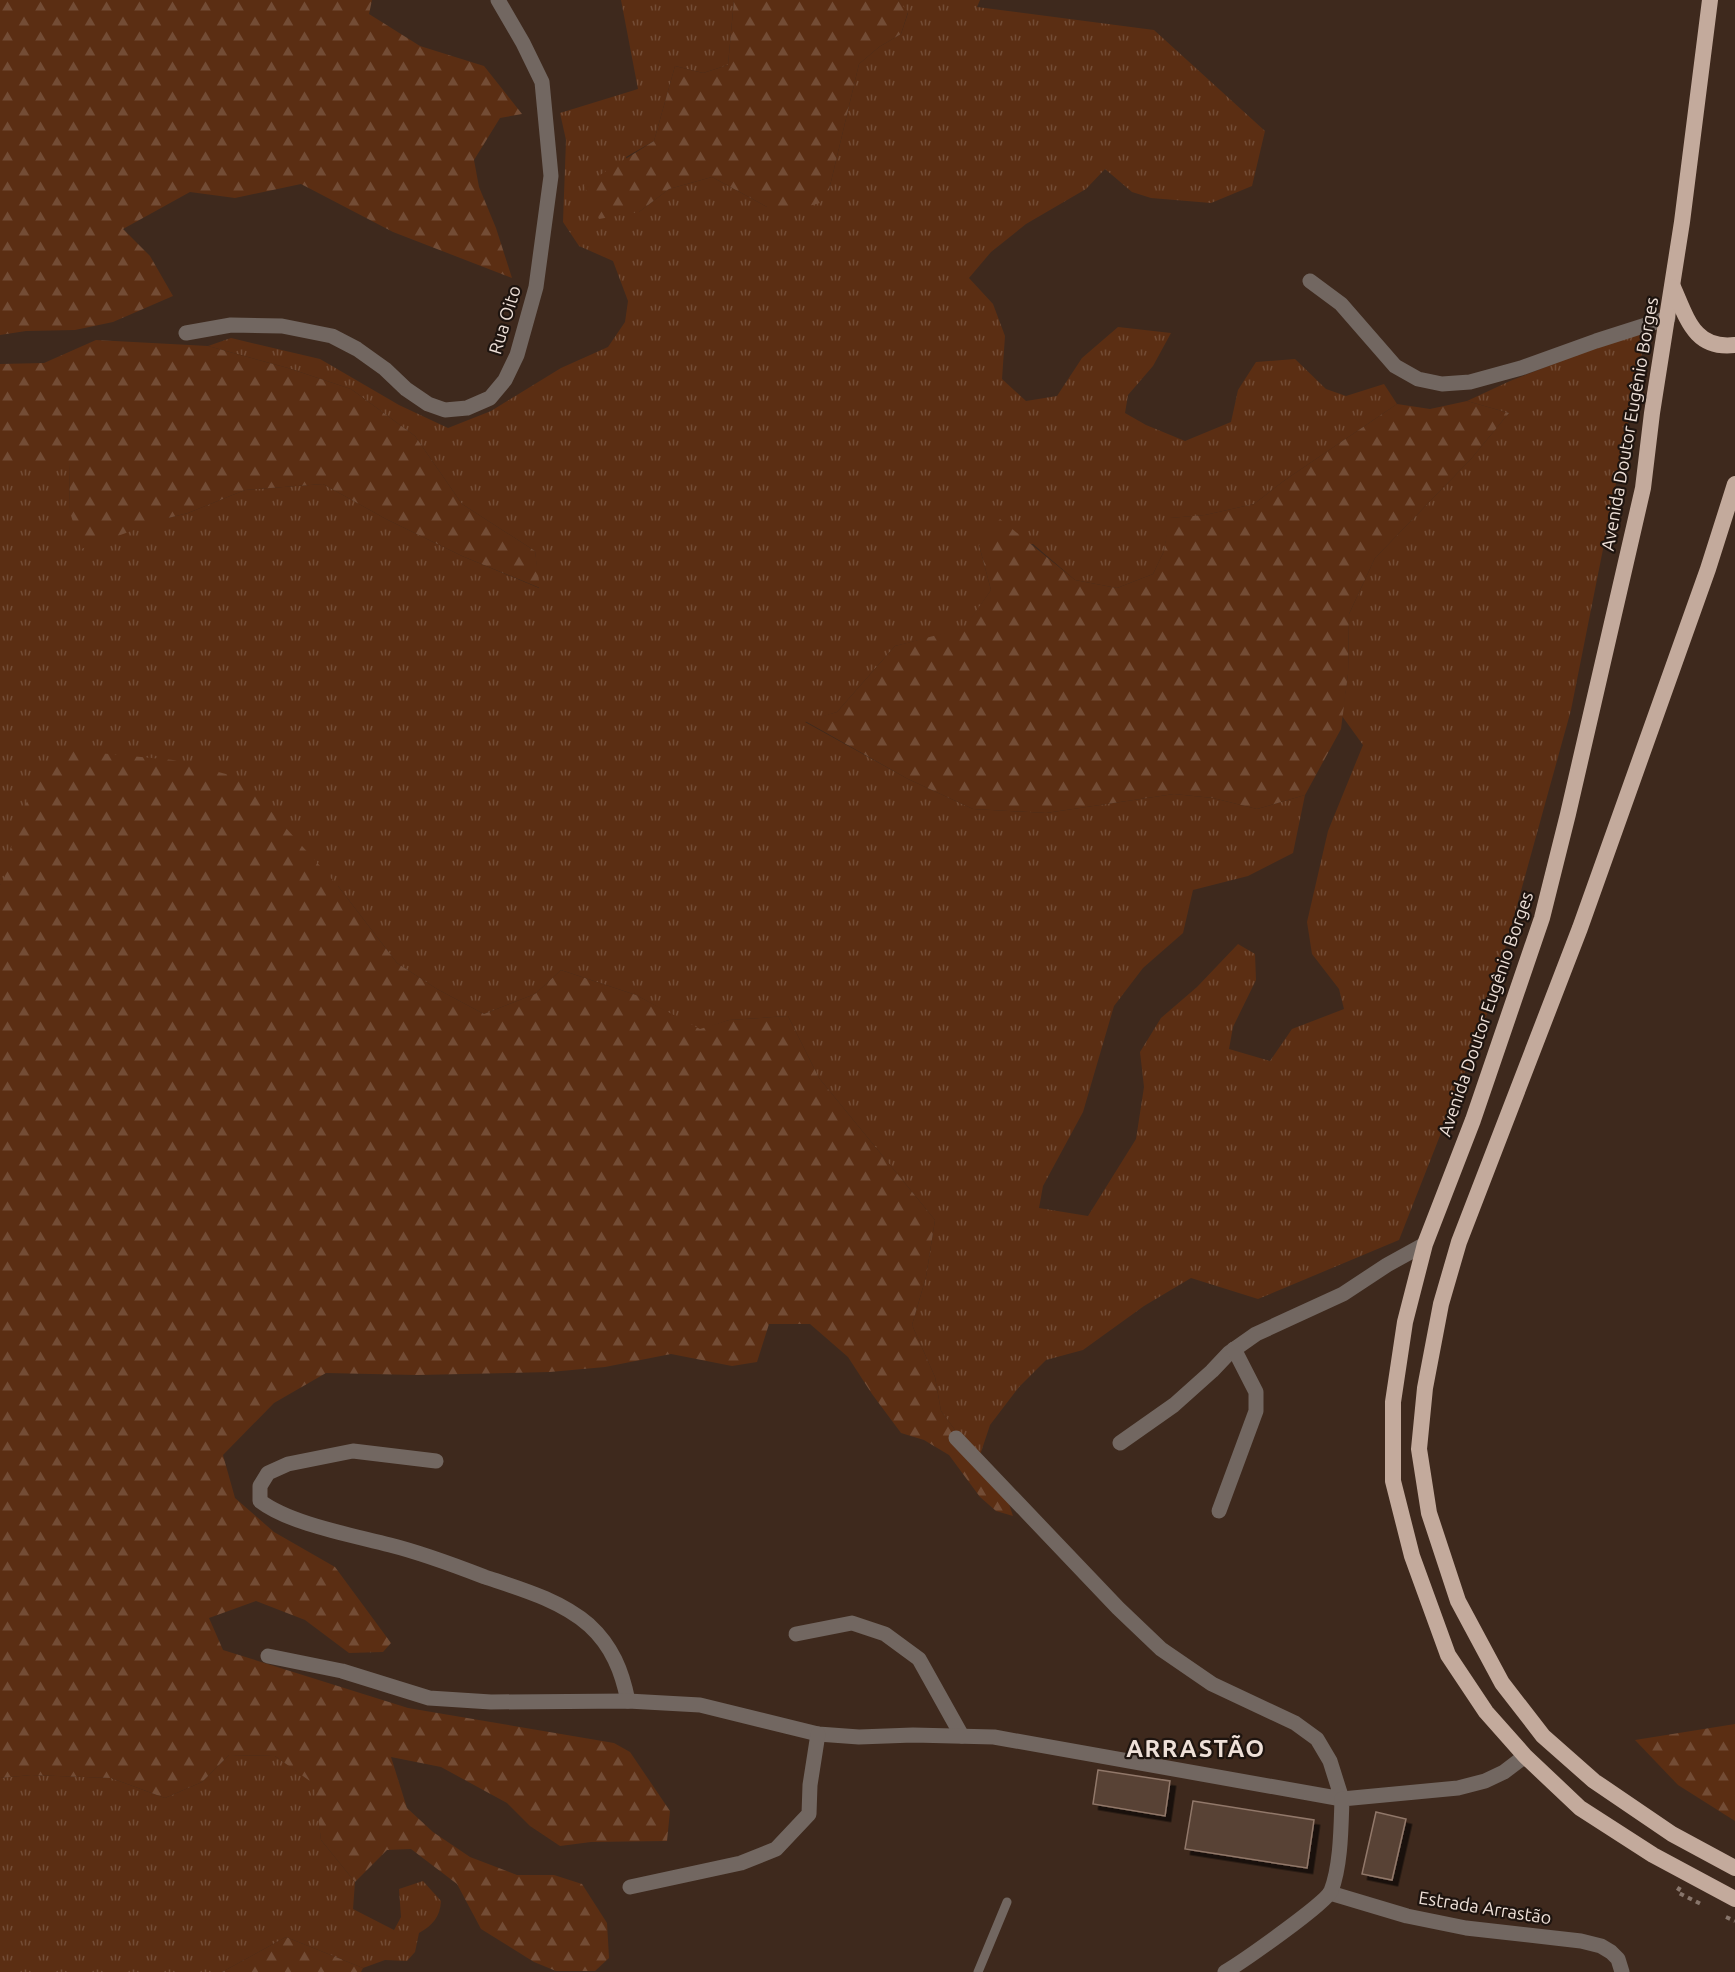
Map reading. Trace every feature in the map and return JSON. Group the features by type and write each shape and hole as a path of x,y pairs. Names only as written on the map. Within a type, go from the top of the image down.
{"highway":[{"name":"Avenida Doutor Eugênio Borges","path":"1710,0 1673,286 1652,413 1643,488 1571,803 1542,918 1473,1120 1425,1244 1405,1322 1393,1402 1393,1481 1412,1556 1448,1655 1486,1712 1525,1756 1580,1808 1653,1855 1735,1899"},
{"path":"1673,286 1689,324 1698,336 1712,344 1735,345"},
{"path":"1735,484 1708,569 1584,916 1460,1242 1439,1314 1425,1388 1419,1449 1429,1513 1458,1601 1502,1683 1543,1736 1594,1781 1672,1834 1735,1868"}],"street":[{"name":"Rua Oito","path":"186,333 231,325 282,326 332,336 357,349 385,369 406,389 436,407 445,410 467,408 490,398 505,380 517,355 532,298 551,176 542,82 498,0"},
{"path":"1310,281 1341,304 1395,366 1418,379 1442,384 1470,382 1521,368 1668,318"},
{"path":"1120,1443 1174,1405 1234,1349 1256,1334 1343,1294 1387,1265 1425,1244"},
{"path":"1219,1511 1256,1411 1256,1392 1234,1349"},
{"path":"956,1438 1118,1608 1161,1649 1212,1684 1295,1723 1317,1738 1330,1761 1342,1799 1340,1845 1330,1893 1300,1919 1228,1971"},
{"path":"436,1461 353,1451 288,1464 268,1473 260,1486 260,1501 270,1509 288,1516 447,1563 563,1606 589,1625 608,1646 622,1673 628,1701"},
{"path":"796,1634 852,1623 885,1634 919,1659 962,1736"},
{"path":"268,1656 342,1671 429,1698 490,1702 628,1701 700,1705 818,1734 859,1737 994,1737 1342,1799 1458,1788 1485,1781 1504,1772 1525,1756"},
{"path":"630,1887 741,1863 776,1849 809,1814 810,1785 818,1734"},
{"name":"Estrada Arrastão","path":"1330,1893 1407,1916 1466,1928 1581,1941 1601,1946 1618,1959 1622,1972"}],"lane":[{"path":"978,1972 1007,1902"}],"green space":[{"path":"0,0 372,0 369,14 420,46 484,66 522,114 500,118 474,160 479,187 496,228 512,278 393,232 301,184 235,198 190,192 123,229 150,256 173,296 113,322 75,330 26,331 0,335"},
{"path":"621,0 734,0 728,65 703,73 675,66 654,141 626,157 639,212 669,189 712,177 767,207 829,190 859,64 879,47 901,34 908,13 898,0 980,0 977,7 1154,30 1265,131 1252,186 1211,203 1151,198 1132,192 1105,169 1086,189 1026,224 991,252 969,278 993,304 1005,336 1002,379 1026,401 1057,396 1082,358 1118,327 1171,333 1153,366 1128,395 1125,413 1146,425 1185,441 1231,422 1238,390 1256,362 1295,359 1326,389 1346,396 1384,384 1397,404 1285,480 1254,504 1205,515 1170,518 1164,551 1153,574 1117,588 1075,580 1033,544 979,545 991,590 964,629 895,646 837,712 805,722 908,779 973,809 1046,813 1174,794 1213,798 1257,809 1305,795 1293,853 1248,876 1193,890 1183,933 1143,968 1114,1006 1083,1112 1043,1186 1039,1208 1088,1216 1136,1139 1144,1087 1140,1052 1161,1018 1197,987 1238,944 1255,954 1256,980 1233,1027 1229,1049 1270,1061 1292,1029 1344,1009 1339,989 1312,954 1307,922 1328,831 1363,745 1342,716 1348,674 1349,614 1375,558 1471,459 1509,413 1467,401 1510,381 1625,336 1646,333 1571,710 1485,1021 1399,1240 1258,1299 1191,1278 1144,1306 1083,1350 1046,1360 1019,1387 990,1425 978,1461 941,1411 935,1377 912,1325 926,1277 935,1220 819,1078 788,1016 729,1020 700,1030 636,995 561,970 535,994 484,1014 437,989 397,963 338,886 3,883 0,885 0,461 69,461 70,512 168,518 188,513 245,490 323,484 386,519 462,556 539,588 535,551 462,504 415,436 351,389 288,368 208,346 231,338 320,359 399,405 448,428 491,411 561,368 608,347 625,322 628,301 613,261 579,246 563,222 566,140 560,113 638,89"},
{"path":"734,0 898,0 908,12 901,34 879,47 859,64 829,190 820,203 785,213 767,207 712,177 669,189 639,212 599,219 584,185 654,141 675,66 703,73 728,65"},
{"path":"96,340 208,346 288,368 351,389 415,436 462,504 535,551 540,588 462,556 386,519 323,484 245,490 188,513 81,549 70,512 69,461 0,461 0,364 44,363"},
{"path":"1467,401 1509,413 1471,459 1375,558 1349,614 1348,674 1341,729 1305,795 1257,809 1213,798 1174,794 1046,813 973,809 908,779 805,721 837,712 895,646 964,628 991,590 979,545 1000,519 1075,580 1117,588 1153,574 1164,551 1169,518 1205,515 1254,504 1285,480 1397,404 1430,409"},
{"path":"56,749 173,760 241,778 338,886 397,963 437,989 484,1014 535,994 561,970 636,995 700,1029 729,1020 788,1016 819,1078 935,1220 926,1277 912,1325 935,1377 941,1411 1006,1495 1013,1516 996,1511 980,1497 949,1455 924,1440 901,1433 848,1357 810,1324 769,1324 757,1362 732,1366 671,1354 605,1367 550,1372 417,1375 326,1373 274,1403 223,1455 235,1498 274,1532 335,1567 391,1643 383,1652 349,1653 305,1620 256,1601 209,1618 223,1650 408,1708 614,1743 630,1752 670,1811 667,1841 591,1842 560,1846 530,1826 507,1803 441,1767 391,1757 407,1808 433,1832 470,1857 517,1875 554,1875 582,1884 607,1923 609,1958 595,1971 556,1971 534,1962 481,1929 457,1884 411,1849 387,1850 355,1882 321,1840 314,1784 275,1756 229,1755 202,1782 165,1798 111,1778 31,1775 0,1778 0,885 3,882 18,818"},
{"path":"1735,1724 1735,1821 1678,1785 1635,1740"},
{"path":"229,1755 275,1756 315,1784 321,1840 355,1882 353,1909 394,1930 401,1917 399,1889 423,1881 441,1901 437,1916 432,1924 419,1933 415,1952 407,1961 385,1960 363,1968 286,1937 222,1972 0,1972 0,1778 31,1775 111,1778 165,1798 202,1782"},
{"path":"286,1937 363,1968 361,1972 222,1972"}],"building":[{"path":"1098,1770 1170,1781 1165,1816 1093,1804"},
{"path":"1193,1801 1314,1820 1307,1868 1185,1849"},
{"path":"1376,1812 1406,1819 1392,1880 1362,1874"}],"district":[{"name":"ARRASTÃO","path":"1196,1749"}]}
